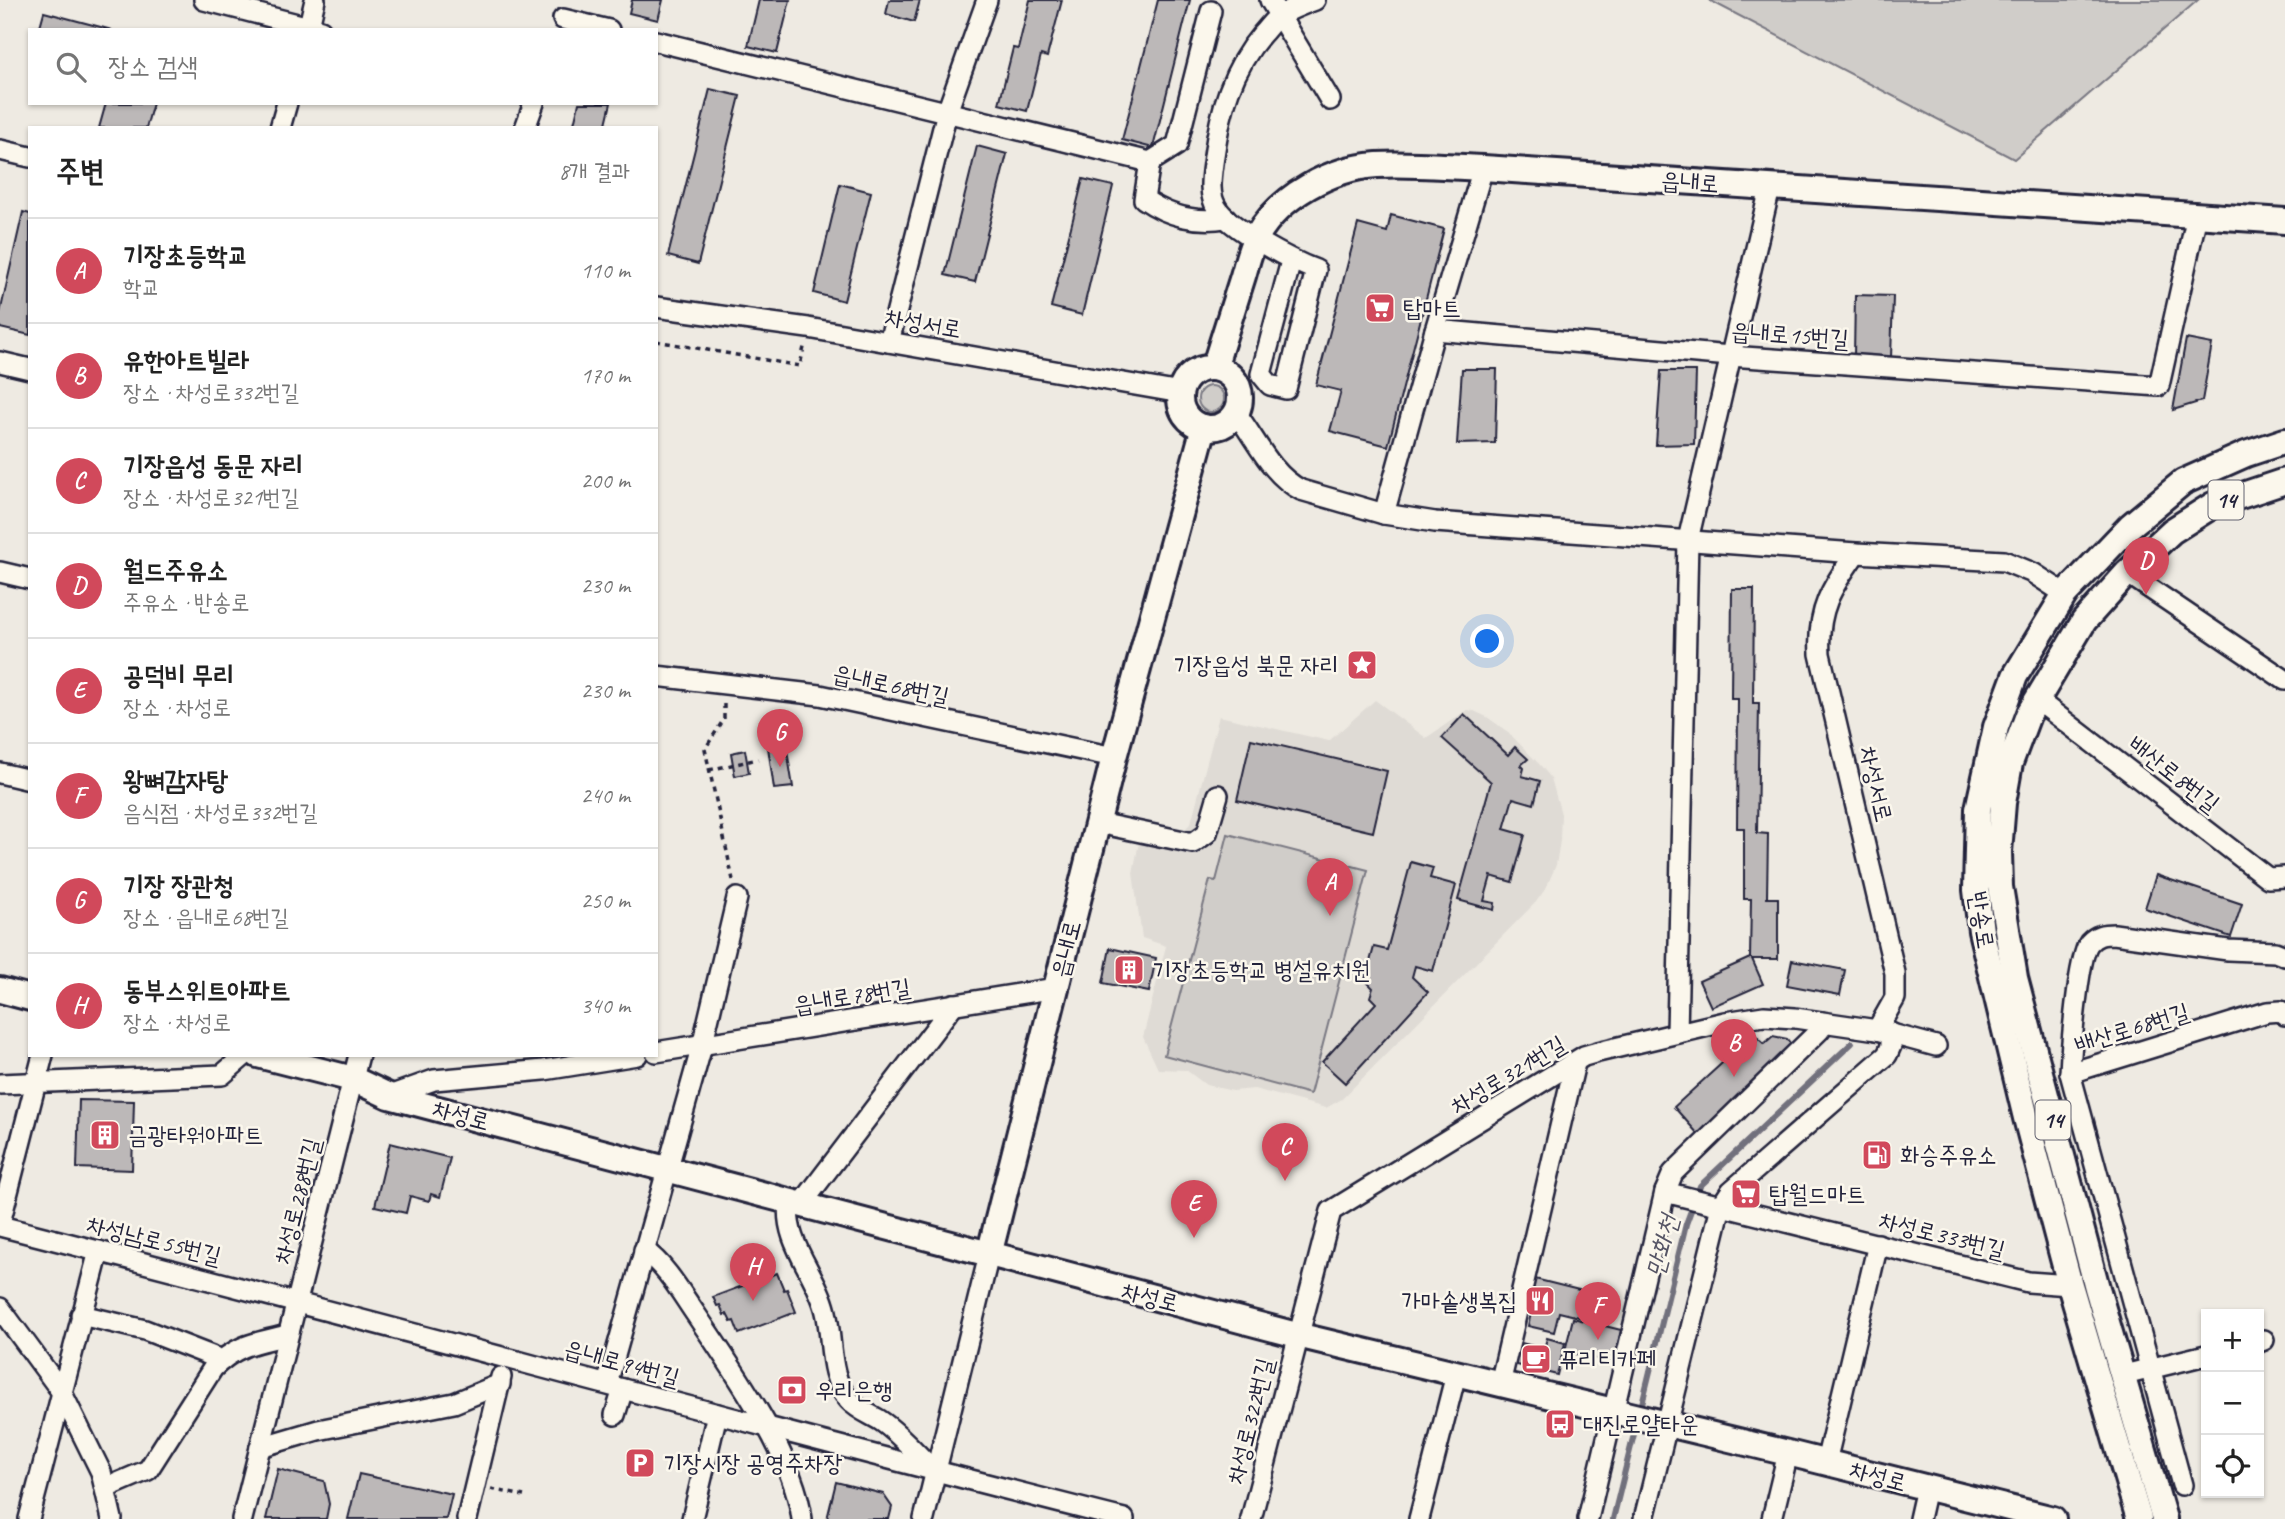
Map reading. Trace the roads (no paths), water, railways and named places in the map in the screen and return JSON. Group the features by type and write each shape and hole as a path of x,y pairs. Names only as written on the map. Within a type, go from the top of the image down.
{"main road":[{"name":"읍내로","path":"1214,368 1255,238 1270,217 1284,203 1318,182 1340,173 1378,165 1483,168 2285,221"},
{"path":"1214,368 1226,371 1235,379 1240,399 1236,413 1227,422 1216,427 1204,427 1192,422 1184,413 1181,393 1192,375 1203,369 1214,368"},
{"name":"읍내로","path":"989,1255 1114,757 1204,427"},
{"name":"반송로","path":"2138,1519 2070,1286 2025,1118 1981,931 1976,890 1978,809 1996,727 2015,676 2065,594 2130,526 2183,482 2246,454 2285,441"},
{"name":"반송로","path":"2164,1519 2089,1255 2015,978 2000,887 1999,852 2003,803 2010,763 2036,699 2084,621 2127,573 2172,531 2213,505 2285,481"},
{"path":"0,990 28,997"},
{"name":"차성로","path":"266,1057 353,1079 389,1096 1297,1335 2053,1519"}],"street":[{"path":"204,0 308,28"},
{"path":"312,28 315,0"},
{"path":"888,342 947,112 987,0"},
{"path":"1291,261 1261,374 1270,385 1286,389 1316,270 1291,261 1226,218 1217,209 1212,195 1211,178 1216,139 1226,97 1247,51 1274,8 1315,0"},
{"path":"1274,8 1330,100"},
{"path":"658,41 1150,162 1177,145 1211,11"},
{"path":"564,16 603,28"},
{"path":"281,126 286,105"},
{"path":"526,126 533,105"},
{"path":"0,150 28,157"},
{"path":"1150,162 1144,199 1162,211 1208,221 1226,218"},
{"path":"1384,514 1483,168"},
{"path":"1677,1033 1688,540 1770,188"},
{"name":"읍내로15번길","path":"1435,330 1730,356 2159,386 2197,215"},
{"name":"차성서로","path":"658,307 808,328 1181,393"},
{"path":"0,362 28,369"},
{"path":"1236,413 1269,461 1290,484 1301,490 1384,514 1435,522 1856,554 2004,561 2033,573 2065,594"},
{"name":"차성서로","path":"1856,554 1834,584 1821,616 1820,654 1895,973 1895,998 1884,1032"},
{"path":"0,572 28,579"},
{"path":"2127,573 2285,680"},
{"name":"읍내로68번길","path":"658,676 820,695 1114,757"},
{"name":"배산로8번길","path":"2036,699 2268,878 2285,877"},
{"path":"0,773 28,780"},
{"path":"1098,823 1193,843 1207,833 1218,795"},
{"path":"615,1415 615,1386 644,1250 702,1046 737,898"},
{"name":"배산로68번길","path":"2285,957 2276,952 2228,950 2114,934 2096,937 2086,949 2075,1013 2070,1073 2267,1012 2281,1011 2285,1015"},
{"name":"읍내로78번길","path":"658,1052 1056,988"},
{"path":"954,1004 795,1203 788,1226 794,1244 816,1282 824,1303 834,1365 844,1393 856,1406 882,1421 936,1472 1099,1516 1124,1519"},
{"name":"차성로321번길","path":"1297,1335 1331,1211 1584,1056 1677,1033 1764,1016 1884,1032 1936,1046"},
{"path":"1588,1519 1620,1412 1672,1194 1673,1173 1820,1030 1821,1022"},
{"path":"1644,1519 1715,1205 1887,1055 1891,1046 1884,1032"},
{"path":"0,1225 42,1057"},
{"path":"0,1084 222,1075 243,1057"},
{"name":"차성로288번길","path":"242,1519 358,1057"},
{"path":"484,1057 492,1074"},
{"path":"389,1096 434,1080 544,1070 614,1057"},
{"path":"1500,1384 1575,1063"},
{"path":"2070,1073 2182,1485"},
{"name":"차성로333번길","path":"1672,1194 2028,1282 2070,1286"},
{"name":"차성남로55번길","path":"0,1225 297,1301"},
{"path":"2089,1255 2115,1237"},
{"name":"차성로","path":"1826,1462 1878,1244"},
{"path":"644,1250 669,1276 729,1364 767,1427 797,1493 802,1519"},
{"path":"29,1519 99,1251"},
{"name":"읍내로","path":"924,1519 989,1255"},
{"name":"읍내로94번길","path":"297,1301 936,1472"},
{"path":"0,1308 61,1391 101,1472 112,1519"},
{"path":"82,1315 145,1330 222,1360"},
{"path":"106,1488 148,1471 213,1368 222,1360 242,1346 288,1335"},
{"name":"차성로322번길","path":"1251,1519 1297,1335"},
{"path":"2123,1375 2201,1356"},
{"path":"479,1519 474,1492 475,1463 506,1358"},
{"path":"1419,1519 1457,1374"},
{"path":"260,1447 318,1430 454,1403 500,1384"},
{"path":"692,1519 717,1414"},
{"path":"1772,1519 1788,1453"},
{"path":"1919,1519 1926,1488"},
{"path":"467,1519 474,1492"}],"waterway":[{"name":"만화천","path":"1640,1412 1686,1224 1700,1186 1852,1043"},
{"name":"만화천","path":"1613,1519 1637,1422"}],"place":[{"name":"탑마트","path":"1380,308"},
{"name":"월드주유소","path":"2146,595"},
{"name":"기장읍성 북문 자리","path":"1362,665"},
{"name":"기장 장관청","path":"780,767"},
{"name":"기장초등학교","path":"1330,916"},
{"name":"기장초등학교 병설유치원","path":"1129,970"},
{"name":"유한아트빌라","path":"1734,1077"},
{"name":"금광타워아파트","path":"105,1135"},
{"name":"화승주유소","path":"1877,1155"},
{"name":"기장읍성 동문 자리","path":"1285,1181"},
{"name":"탑월드마트","path":"1746,1194"},
{"name":"공덕비 무리","path":"1194,1238"},
{"name":"동부스위트아파트","path":"753,1301"},
{"name":"가마솥생복집","path":"1540,1301"},
{"name":"왕뼈감자탕","path":"1598,1340"},
{"name":"퓨리티카페","path":"1536,1359"},
{"name":"우리은행","path":"792,1390"},
{"name":"대진로얄타운","path":"1560,1424"},
{"name":"기장시장 공영주차장","path":"640,1463"}]}
